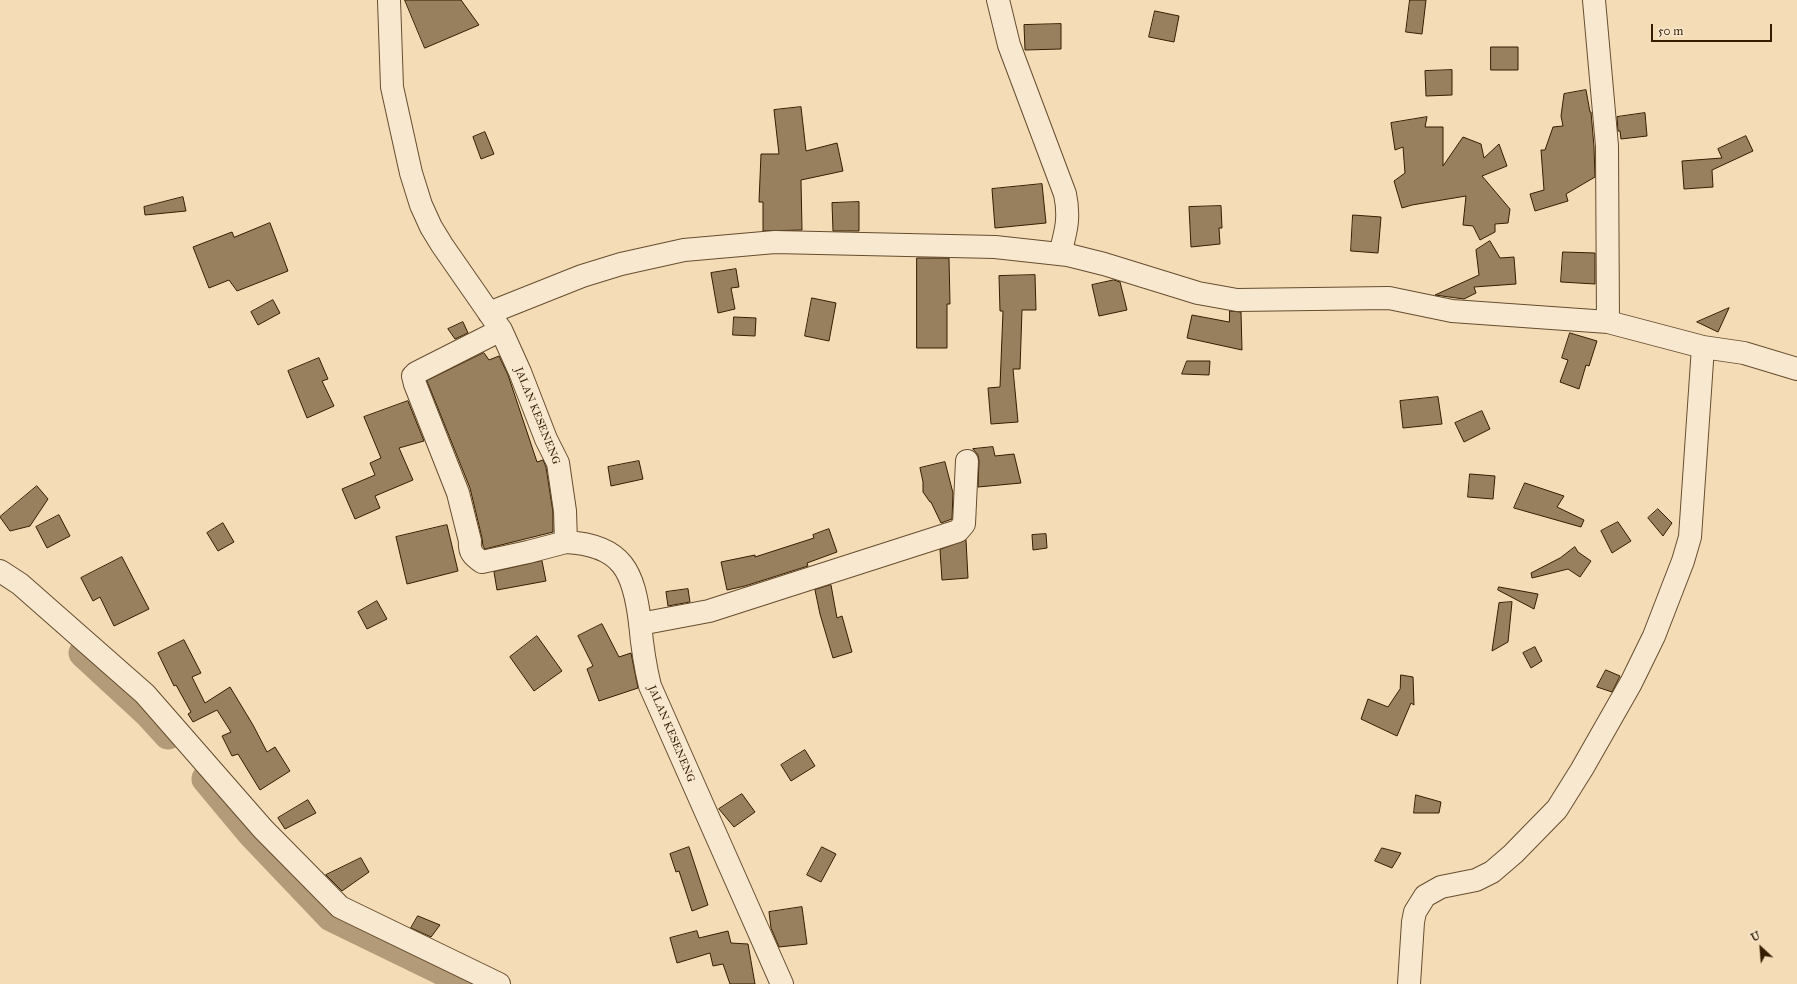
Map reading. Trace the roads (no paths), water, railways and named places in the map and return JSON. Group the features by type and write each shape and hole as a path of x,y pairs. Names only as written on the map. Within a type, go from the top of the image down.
{"street":[{"name":"JALAN KESENENG","path":"388,0 392,87 411,173 421,204 439,240 495,321 520,372 546,440 558,463 565,511 566,542 581,543 598,547 619,561 632,581 636,594 646,668 655,699 782,984"},
{"path":"998,0 1010,45 1065,194 1069,210 1067,230 1060,254"},
{"path":"1594,0 1607,146 1608,322"},
{"path":"566,542 482,562 473,556 458,493 413,376 495,321 582,276 621,264 684,250 775,242 995,247 1060,254 1104,264 1198,292 1237,300 1389,298 1452,311 1608,322 1703,347 1744,353 1797,369"},
{"path":"1409,984 1413,922 1415,912 1425,896 1441,887 1476,880 1492,872 1513,854 1557,809 1582,769 1631,683 1654,636 1683,561 1690,537 1703,347"},
{"path":"640,624 709,611 958,531 964,524 966,461"},
{"path":"0,571 20,584 145,694 263,829 340,907 499,984"}],"waterway":[{"path":"83,653 148,713 168,735"},
{"path":"206,779 251,833 331,917 469,984"}]}
